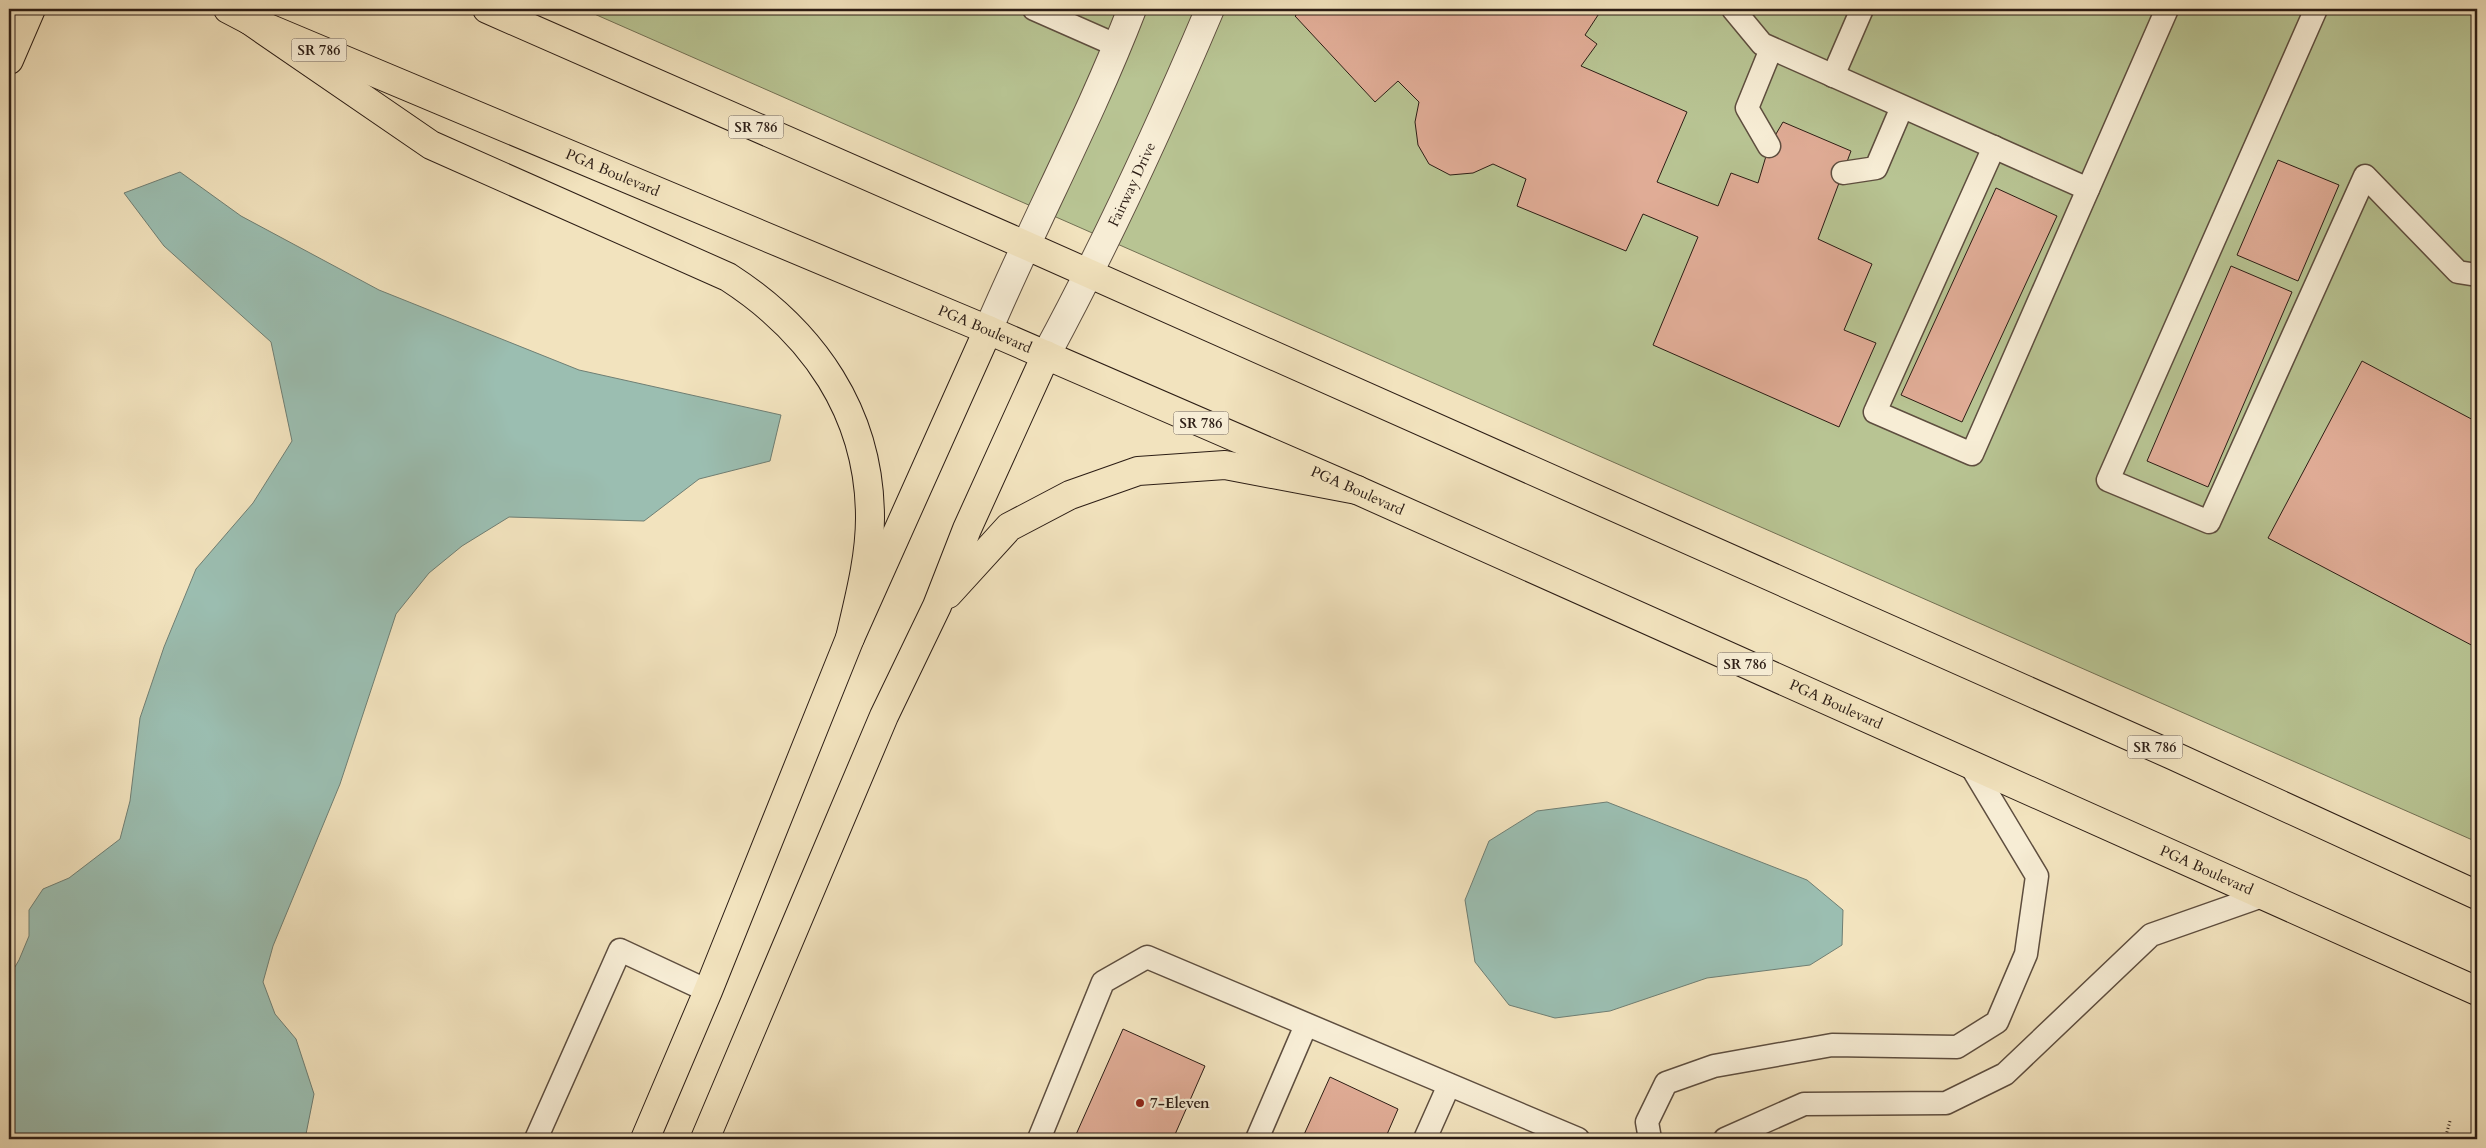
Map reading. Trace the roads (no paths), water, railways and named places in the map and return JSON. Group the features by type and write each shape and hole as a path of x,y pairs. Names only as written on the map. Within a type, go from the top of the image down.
{"main road":[{"path":"9,60 31,9"},
{"name":"SR 786","path":"486,9 1025,245 2172,755 2477,895"},
{"path":"238,14 431,144 728,277 758,297 793,327 821,362 840,394 856,428 865,467 870,518 864,571 850,638"},
{"name":"PGA Boulevard","path":"238,14 988,330 1357,490 2477,991"},
{"path":"645,1139 708,991 850,638 988,330"},
{"path":"705,1139 884,716 937,606 967,529 1046,355"},
{"path":"937,606 1009,527 1070,495 1138,471 1225,465 1357,490"}],"street":[{"path":"988,330 1025,245 1118,46 1132,9"},
{"name":"Fairway Drive","path":"1046,355 1089,275 1154,140 1210,9"}],"lane":[{"path":"1034,9 1118,46"},
{"path":"1733,9 1762,44 1771,49 2088,189"},
{"path":"1833,76 1862,9"},
{"path":"1994,147 1876,412 1972,454 2167,9"},
{"path":"2316,9 2108,480 2208,522 2365,176 2458,272 2477,275"},
{"path":"1769,146 1747,108 1771,49"},
{"path":"1843,173 1876,168 1902,107"},
{"path":"1650,1139 1647,1122 1666,1083 1714,1066 1832,1045 1957,1047 1997,1022 2026,954 2037,876 1971,766"},
{"path":"1725,1139 1804,1104 1946,1103 2005,1074 2151,935 2262,896"},
{"path":"536,1139 620,950 708,991"},
{"path":"1038,1139 1103,982 1147,957 1578,1139"},
{"path":"1258,1139 1306,1025"},
{"path":"1425,1139 1449,1085"}],"place":[{"name":"7-Eleven","path":"1140,1103"}]}
